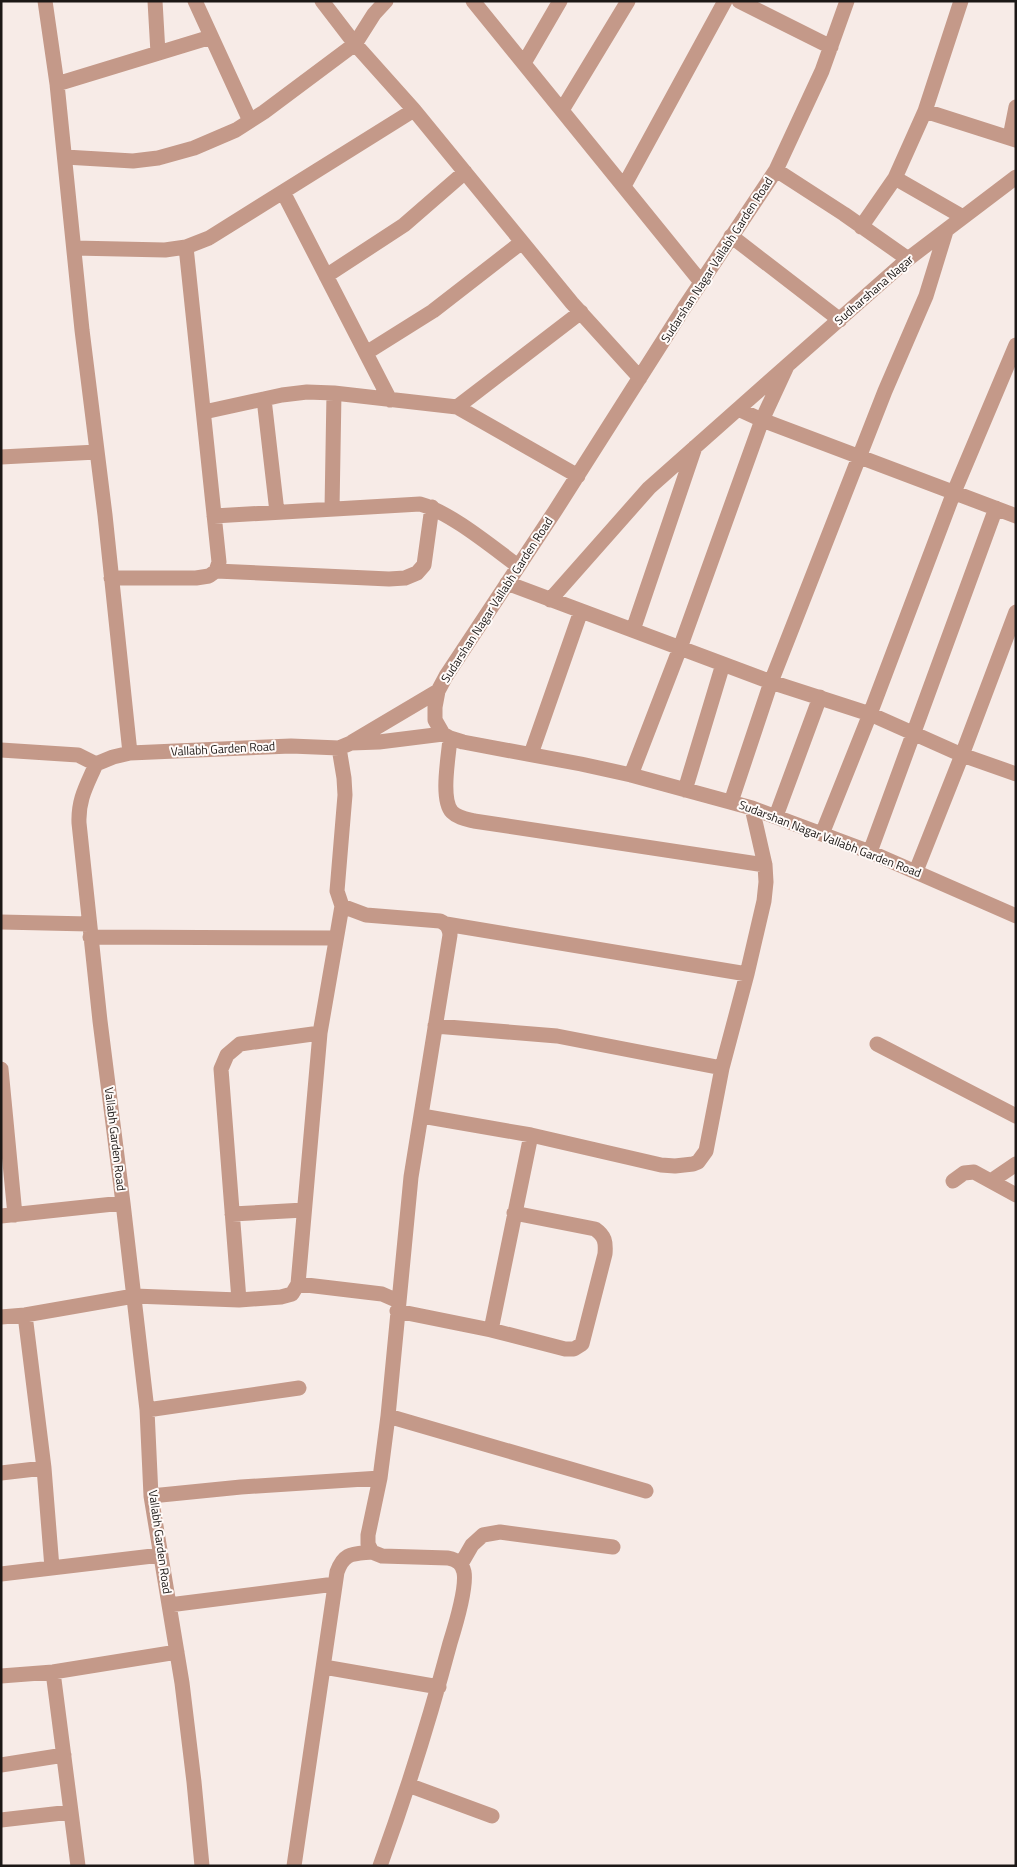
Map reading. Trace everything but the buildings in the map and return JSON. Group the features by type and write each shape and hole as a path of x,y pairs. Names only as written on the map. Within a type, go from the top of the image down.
{"street":[{"path":"45,1 57,84 130,753"},
{"path":"155,1 158,53"},
{"path":"195,1 250,121"},
{"path":"322,1 355,44 414,110 581,312 640,378"},
{"path":"65,157 133,161 158,158 194,148 236,130 355,44 374,14 386,1"},
{"path":"473,1 701,282"},
{"path":"524,63 560,1"},
{"path":"562,110 628,1"},
{"path":"624,186 725,1"},
{"path":"739,1 831,47"},
{"name":"Sudarshan Nagar Vallabh Garden Road","path":"847,1 831,47 776,170 731,236 578,476 446,676 438,691 435,720 447,736 463,742 631,775 776,816 916,871 1016,916"},
{"path":"861,227 895,178 925,111 961,1"},
{"path":"57,84 211,37"},
{"path":"925,111 1013,138 1016,107"},
{"path":"74,248 165,250 186,247 209,238 414,110"},
{"path":"776,170 908,259"},
{"path":"326,276 404,225 465,172"},
{"name":"Sudharshana Nagar","path":"550,600 649,488 908,259 1016,177"},
{"path":"895,178 963,217"},
{"path":"283,192 390,400"},
{"path":"731,802 771,682 859,457 926,296 946,231"},
{"path":"731,236 840,320"},
{"path":"366,353 433,311 522,242"},
{"path":"186,247 219,562 216,571"},
{"path":"458,407 581,312"},
{"path":"822,834 870,714 954,492 1016,345"},
{"path":"631,775 680,648 762,420 787,366"},
{"path":"204,412 308,392 334,393 458,407 578,476"},
{"path":"332,509 334,393"},
{"path":"264,399 277,512"},
{"path":"738,409 762,420 1016,516"},
{"path":"632,630 696,446"},
{"path":"1,457 97,452"},
{"path":"214,516 420,504 432,507 448,517 518,566"},
{"path":"112,578 196,578 208,576 216,571 389,579 405,578 417,573 424,564 432,507"},
{"path":"870,852 996,508"},
{"path":"507,583 771,682 870,714 962,755 1016,774"},
{"path":"530,754 581,611"},
{"path":"916,871 1016,612"},
{"path":"684,790 723,664"},
{"path":"1,1317 25,1315 134,1296 239,1300 282,1298 292,1294 298,1284 320,1033 342,906 337,891 345,745 438,691"},
{"path":"776,816 820,697"},
{"path":"447,736 446,791 448,804 452,812 460,817 474,821 765,865"},
{"name":"Vallabh Garden Road","path":"202,1866 194,1782 177,1652 151,1496 147,1410 89,931 79,810 81,797 96,764 130,753 345,745 447,736"},
{"path":"1,750 78,755 96,764"},
{"path":"422,1116 531,1135 661,1165 675,1166 698,1162 706,1151 722,1068 764,902 765,865 752,808"},
{"path":"342,906 366,915 432,920 446,924 747,974"},
{"path":"1,922 89,931 336,938"},
{"path":"372,1552 368,1544 368,1535 380,1478 388,1416 411,1177 450,935 446,924"},
{"path":"435,1026 557,1036 722,1068"},
{"path":"239,1300 221,1069 226,1055 240,1044 320,1033"},
{"path":"877,1044 1016,1116"},
{"path":"1,1069 8,1216 123,1203"},
{"path":"491,1330 531,1135"},
{"path":"991,1181 1016,1164"},
{"path":"952,1181 969,1172 974,1172 1016,1195"},
{"path":"232,1214 304,1210"},
{"path":"298,1284 382,1294 398,1306 565,1349 574,1349 582,1344 605,1254 606,1243 603,1234 595,1229 514,1213"},
{"path":"25,1315 44,1468 52,1568"},
{"path":"147,1410 299,1388"},
{"path":"388,1416 646,1491"},
{"path":"1,1473 44,1468"},
{"path":"151,1496 241,1487 380,1478"},
{"path":"461,1564 472,1545 483,1535 500,1532 613,1547"},
{"path":"294,1866 335,1584 341,1562 350,1554 372,1552 382,1556 448,1558 456,1560 461,1564 464,1577 459,1612 439,1687 380,1866"},
{"path":"1,1574 161,1555"},
{"path":"169,1605 335,1584"},
{"path":"1,1676 52,1672 177,1652"},
{"path":"324,1666 439,1687"},
{"path":"52,1672 78,1866"},
{"path":"1,1765 64,1755"},
{"path":"408,1785 492,1816"},
{"path":"1,1820 71,1812"}]}
